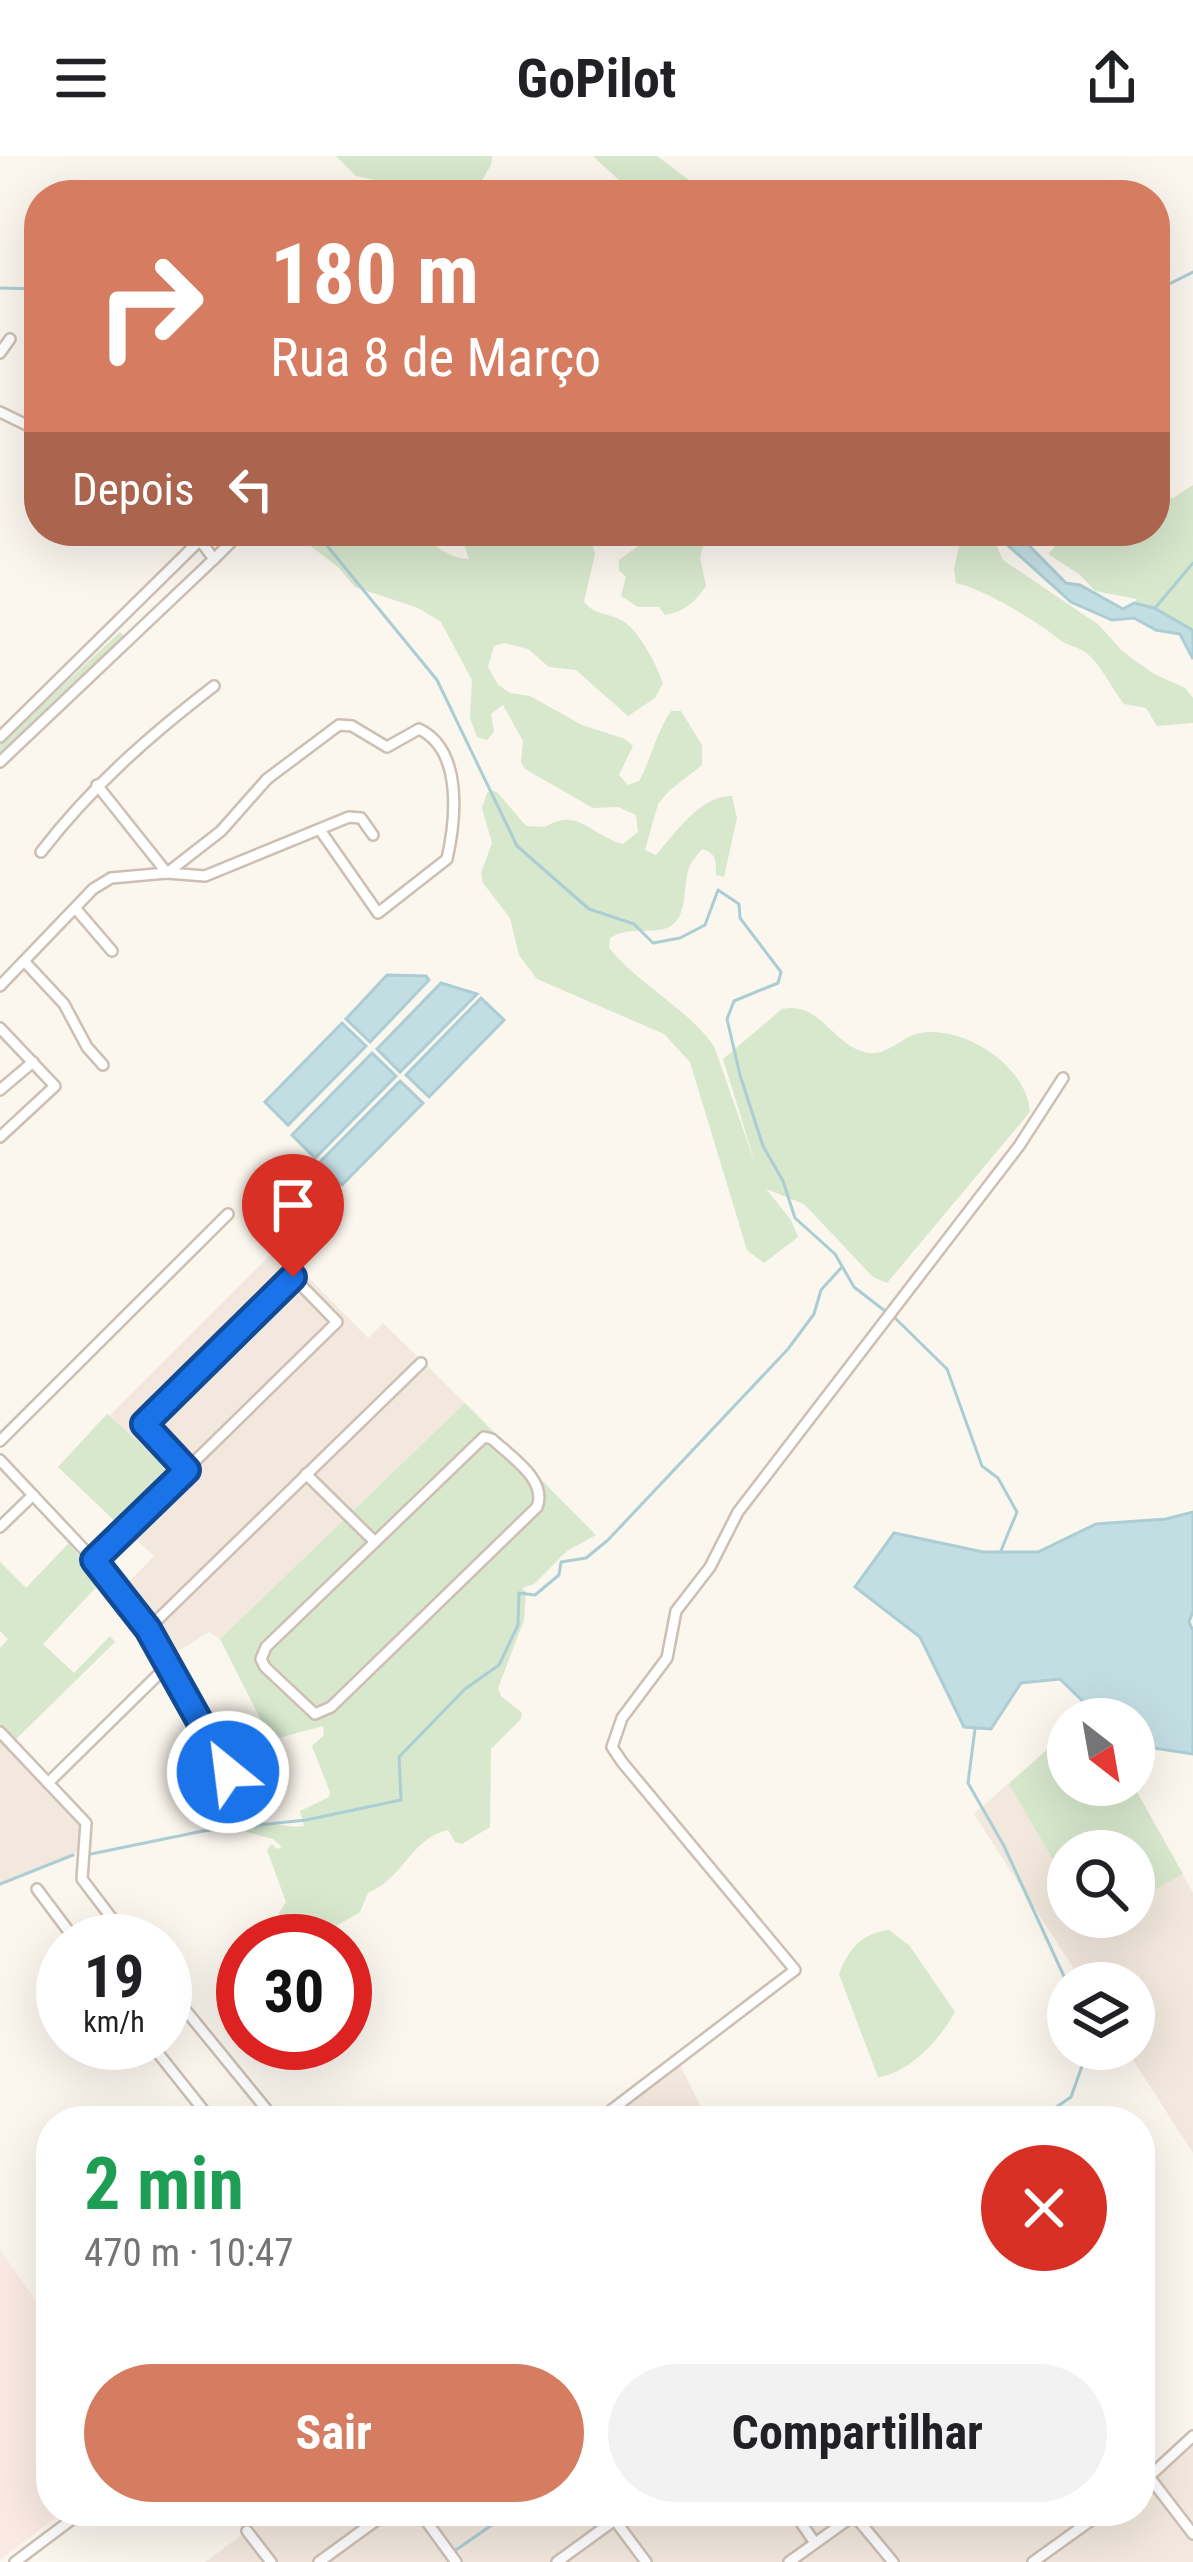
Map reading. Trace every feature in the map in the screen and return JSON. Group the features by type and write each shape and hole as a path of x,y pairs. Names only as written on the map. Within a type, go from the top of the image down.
{"street":[{"path":"0,353 10,339"},
{"path":"0,737 194,546"},
{"path":"204,546 214,559"},
{"path":"0,762 227,546"},
{"path":"116,623 131,637"},
{"path":"41,852 97,785 214,686"},
{"path":"167,873 221,831 267,779 339,725 352,726 387,747 424,730 443,752 452,772 455,803 447,859 378,914 320,830"},
{"path":"97,785 167,873"},
{"path":"0,986 93,889 111,878 167,873 205,877 356,816 374,835"},
{"path":"76,909 112,951"},
{"path":"24,962 64,1004 103,1065"},
{"path":"0,1028 55,1086 0,1137"},
{"path":"0,1090 32,1062"},
{"path":"617,2106 795,1970 612,1747 622,1718 667,1658 676,1611 710,1567 738,1512 1019,1146 1064,1078"},
{"path":"0,1441 228,1214"},
{"path":"94,1560 187,1470 337,1322 293,1277 144,1424 187,1470"},
{"path":"148,1629 421,1363"},
{"path":"484,1437 492,1439 538,1484 537,1507 331,1707 315,1714 261,1659 266,1647 374,1540 484,1437"},
{"path":"0,1460 94,1560 148,1629 248,1808"},
{"path":"306,1474 374,1540"},
{"path":"0,1527 33,1495"},
{"path":"47,1783 168,1665"},
{"path":"0,1732 86,1823 82,1879 109,1914"},
{"path":"37,1889 56,1914"},
{"path":"192,2018 264,2106"},
{"path":"172,2070 200,2106"},
{"path":"1155,2473 1193,2436"},
{"path":"1155,2485 1193,2534"},
{"path":"16,2562 63,2526"},
{"path":"319,2562 368,2526"},
{"path":"430,2526 455,2562"},
{"path":"557,2562 599,2526"},
{"path":"620,2526 646,2562"},
{"path":"803,2526 815,2543"},
{"path":"789,2562 839,2526"},
{"path":"867,2526 893,2562"},
{"path":"1033,2562 1083,2526"},
{"path":"247,2531 271,2562"}],"shaded area":[{"path":"278,1247 368,1338 383,1323 465,1403 220,1639 209,1632 172,1655 168,1665 119,1592 154,1556 58,1467"},
{"path":"0,1732 86,1823 82,1850 0,1884"},
{"path":"1047,1750 1047,1806 1145,1806 1193,1893 1193,2153 1140,2070 1155,2070 1155,1962 1069,1962 1054,1938 1155,1938 1155,1830 1047,1830 1047,1927 974,1814"},
{"path":"680,2065 700,2106 625,2106"},
{"path":"0,2250 36,2302 36,2526 44,2526 0,2560"},
{"path":"1193,2436 1193,2562 205,2562 254,2526 1155,2526 1155,2462 1164,2467"}],"green space":[{"path":"336,156 492,156 482,180 356,176"},
{"path":"593,156 657,156 689,180 619,180"},
{"path":"1193,485 1193,631 1154,608 1134,603 1137,599 1095,591 1048,554 1055,546 1170,546 1173,498"},
{"path":"311,546 437,546 469,559 464,546 593,546 584,602 626,623 639,638 663,683 655,698 628,716 576,670 549,667 528,649 504,643 494,646 488,667 498,685 510,693 530,696 582,725 625,739 633,746 619,775 628,785 639,781 671,711 681,711 702,745 702,765 658,804 645,850 656,855 700,808 732,796 737,818 724,877 716,875 713,856 702,849 690,865 682,908 674,923 660,930 617,934 610,938 609,948 714,1046 757,1169 723,1059 782,1009 807,1012 845,1042 869,1053 882,1052 920,1033 955,1036 990,1052 1018,1079 1030,1112 887,1283 873,1277 804,1204 766,1189 791,1220 798,1237 764,1263 747,1250 690,1062 664,1034 537,979 519,955 510,918 483,883 481,873 492,843 482,808 487,793 498,793 526,826 576,821 623,844 638,832 636,815 618,807 593,808 525,769 523,741 503,705 491,714 494,732 487,740 477,737 470,718 472,680 441,622 418,608 355,587"},
{"path":"638,546 703,546 700,557 706,586 678,611 665,615 659,607 638,607 621,596 626,577 619,570 619,560"},
{"path":"959,546 997,546 1003,560 1099,625 1122,651 1154,674 1185,688 1193,698 1193,723 1157,726 1146,708 1124,704 1085,652 995,598 956,583"},
{"path":"120,632 125,638 0,758 0,744"},
{"path":"465,1403 596,1535 567,1551 534,1584 522,1588 526,1592 524,1620 498,1688 522,1713 491,1749 490,1827 462,1844 448,1830 435,1834 391,1878 368,1893 357,1914 279,1914 286,1902 267,1850 272,1844 282,1847 273,1839 246,1832 246,1825 304,1826 300,1811 329,1797 312,1746 324,1735 323,1726 271,1740 220,1639"},
{"path":"107,1414 169,1470 118,1524 58,1467"},
{"path":"69,1543 100,1583 43,1644 74,1673 110,1636 115,1642 14,1741 0,1726 0,1648 8,1639 0,1631 0,1562 26,1588"},
{"path":"1047,1750 1047,1806 1145,1806 1183,1874 1155,1889 1155,1830 1047,1830 1047,1849 1009,1784"},
{"path":"889,1930 909,1945 955,2012 923,2053 901,2069 878,2077 839,1974 857,1944"}],"water":[{"path":"1009,546 1030,546 1066,583 1080,585 1123,609 1134,603 1154,608 1189,628 1193,659 1180,634 1156,630 1134,618 1112,620 1071,602"},
{"path":"387,975 426,976 429,980 370,1042 346,1019"},
{"path":"441,983 477,994 400,1072 377,1049"},
{"path":"481,998 504,1020 429,1097 406,1075"},
{"path":"342,1023 366,1046 288,1125 265,1102"},
{"path":"372,1053 396,1076 315,1158 292,1135"},
{"path":"400,1081 423,1103 342,1185 319,1163"},
{"path":"1193,1512 1189,1622 1193,1631 1193,1754 1155,1748 1155,1698 1079,1698 1060,1679 1021,1683 991,1729 964,1727 920,1637 855,1587 894,1533 983,1552 1038,1552 1096,1524 1166,1519"}],"waterway":[{"path":"1170,284 1193,272"},
{"path":"0,288 24,289"},
{"path":"327,546 437,680 517,846 589,909 634,924 653,943 680,938 705,925 718,890 739,904 740,918 781,972 778,983 734,1001 727,1019 763,1146 783,1181 795,1218 835,1254 854,1287 885,1311"},
{"path":"1155,608 1193,563"},
{"path":"91,1854 401,1800 399,1757 465,1689 499,1665 518,1625 519,1593 535,1595 559,1575 561,1562 586,1558 608,1540 788,1349 814,1314 821,1290 841,1268"},
{"path":"893,1316 947,1369 982,1466 998,1478 1017,1512 1000,1553"},
{"path":"975,1729 968,1783 1004,1846 1057,1962"},
{"path":"0,1884 73,1855"},
{"path":"1058,2106 1071,2097 1081,2070"},
{"path":"453,2552 490,2526"}],"route":[{"path":"228,1772 148,1629 94,1560 187,1470 144,1424 293,1277"}]}
